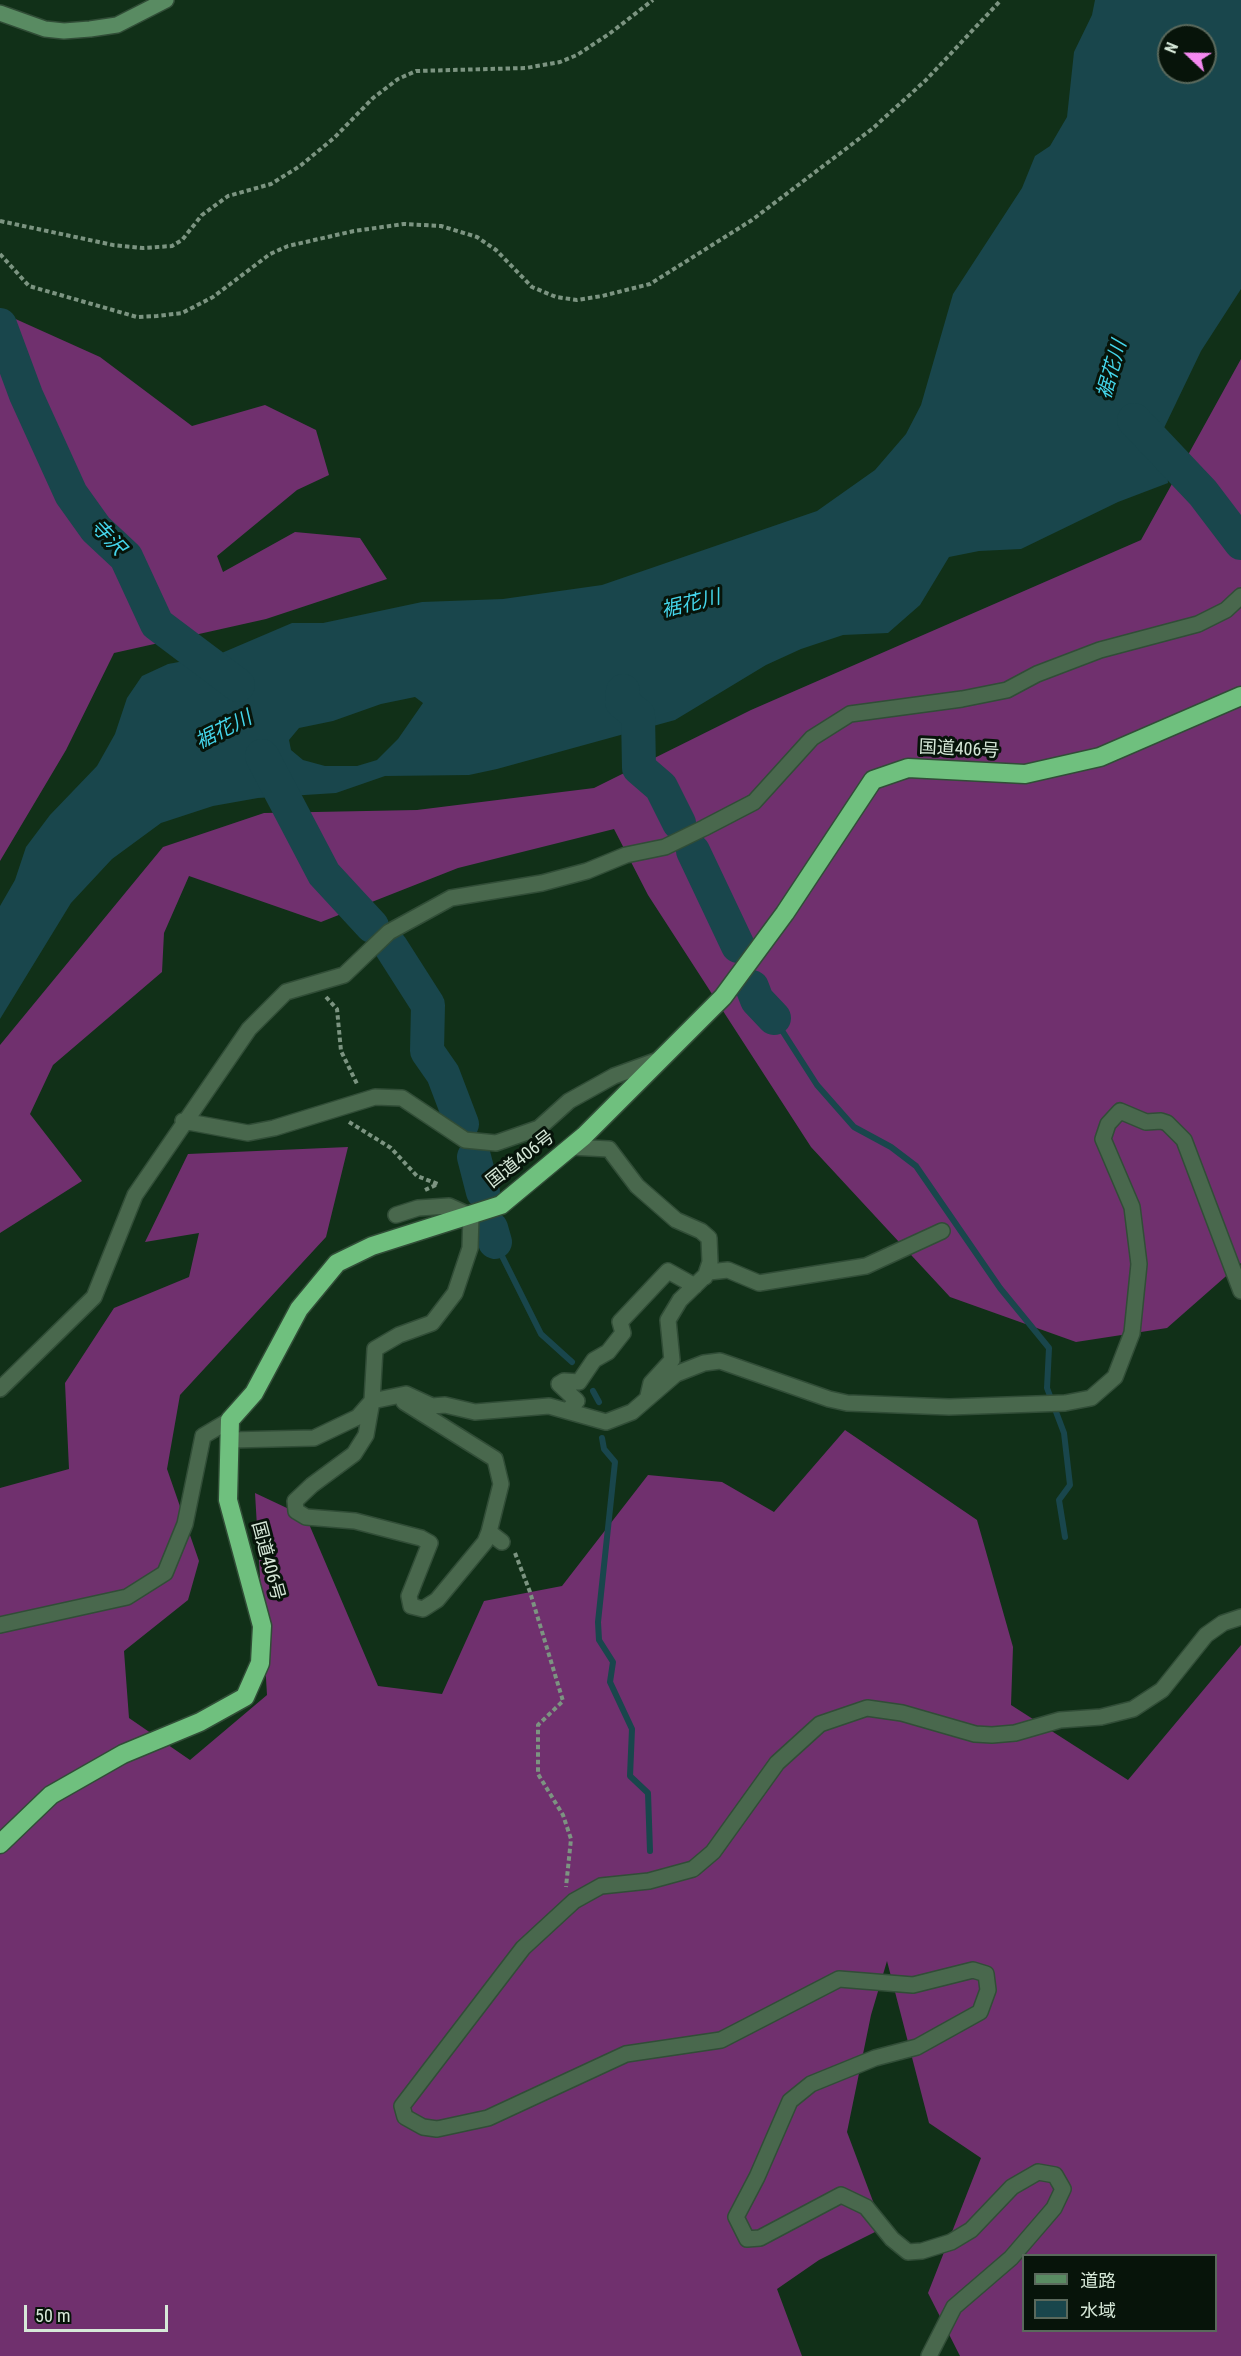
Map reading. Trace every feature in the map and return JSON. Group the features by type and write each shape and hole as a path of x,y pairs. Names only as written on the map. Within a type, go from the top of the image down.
{"highway":[{"name":"国道406号","path":"0,1844 51,1795 123,1754 200,1722 245,1697 260,1663 262,1626 228,1500 226,1480 231,1440 230,1420 254,1393 299,1309 337,1263 372,1246 501,1205 571,1147 664,1058 723,997 784,913 873,780 908,768 1025,774 1100,757 1241,696"}],"street":[{"path":"0,13 45,29 64,31 90,29 117,25 166,0"},
{"path":"0,1389 94,1297 135,1195 183,1121 249,1029 286,992 344,975 389,932 421,912 451,898 542,883 587,871 626,855 666,847 754,802 812,738 850,714 962,699 1007,690 1037,674 1100,650 1198,624 1226,610 1240,597"},
{"path":"183,1121 248,1133 274,1128 375,1097 402,1098 465,1140 496,1143 539,1128 569,1101 614,1076 664,1058"},
{"path":"231,1440 314,1438 358,1417 372,1401 406,1395 432,1406 445,1405 476,1412 549,1406 606,1422 632,1412 676,1374 704,1363 720,1361 829,1400 847,1403 949,1407 1065,1403 1091,1398 1114,1377 1132,1334 1139,1264 1132,1207 1103,1139 1108,1124 1120,1110 1146,1122 1167,1123 1184,1140 1241,1292"},
{"path":"571,1147 609,1149 645,1193 676,1220 701,1231 709,1238 710,1262 700,1281"},
{"path":"396,1215 418,1208 449,1206 471,1216 470,1248 455,1293 432,1323 399,1335 375,1349 372,1401 366,1435 354,1454 312,1485 295,1501 296,1511 306,1517 355,1521 421,1538 430,1543 409,1596 411,1606 423,1609 436,1600 485,1542 501,1484 495,1460 396,1397"},
{"path":"647,1399 651,1383 672,1360 668,1320 680,1300 710,1272 728,1270 759,1282 866,1266 942,1231"},
{"path":"567,1411 577,1401 559,1384 564,1381 579,1382 594,1360 608,1352 623,1333 620,1322 668,1271 700,1281"},
{"path":"0,1625 126,1597 165,1573 185,1524 203,1436 230,1420"},
{"path":"489,1532 502,1542"},
{"path":"929,2356 954,2307 1011,2258 1054,2208 1063,2189 1055,2175 1038,2172 1012,2187 971,2230 951,2242 922,2251 908,2252 892,2239 866,2207 842,2195 760,2238 747,2239 736,2217 757,2177 790,2101 811,2084 875,2058 917,2047 980,2012 988,1990 986,1974 973,1970 913,1985 839,1979 721,2040 626,2054 488,2118 437,2129 423,2127 405,2117 402,2106 523,1948 574,1900 601,1886 649,1881 693,1869 713,1852 777,1763 820,1724 867,1708 902,1713 975,1734 992,1735 1015,1733 1060,1720 1101,1717 1133,1709 1162,1690 1206,1635 1223,1623 1241,1617"}],"path":[{"path":"0,221 113,245 143,248 172,246 182,240 202,215 228,196 272,184 300,166 334,138 373,98 398,79 425,70 526,68 560,62 577,55 609,34 653,0"},
{"path":"0,254 29,286 137,318 182,313 213,297 270,254 288,246 354,231 404,224 441,226 477,237 496,250 532,287 556,297 577,300 650,284 752,220 872,129 926,80 1001,0"},
{"path":"502,1542 515,1553 563,1701 538,1725 538,1774 563,1815 571,1839 566,1894 589,1892"}],"shaded area":[{"path":"0,312 100,357 192,426 265,405 316,430 329,475 297,490 217,556 223,572 295,532 360,538 387,579 266,619 114,653 66,750 0,861"},
{"path":"1241,359 1241,1263 1167,1328 1076,1342 950,1297 811,1147 648,895 614,829 458,868 321,922 189,876 164,933 162,972 53,1065 30,1114 82,1181 0,1233 0,1045 163,847 264,813 417,810 594,788 751,710 1141,540"},
{"path":"348,1147 326,1237 180,1395 167,1469 199,1561 188,1600 124,1651 129,1718 190,1760 267,1695 255,1493 306,1517 378,1686 442,1694 484,1601 562,1586 648,1475 722,1482 774,1512 845,1430 977,1520 1013,1647 1011,1705 1128,1780 1241,1645 1241,2356 960,2356 928,2293 981,2158 929,2123 887,1961 871,2015 847,2132 883,2228 819,2260 777,2289 802,2356 0,2356 0,1488 69,1469 65,1383 114,1308 189,1277 199,1233 145,1242 188,1154"}],"water":[{"name":"裾花川","path":"1095,0 1241,0 1241,289 1201,351 1164,428 1168,483 1118,502 1021,549 979,551 949,557 920,605 888,633 843,635 801,649 766,665 675,720 469,775 385,776 336,793 258,798 213,806 161,823 112,859 71,903 0,1019 0,906 15,880 26,847 50,815 97,766 115,734 127,698 142,676 168,664 217,655 292,623 323,623 422,602 503,599 602,585 817,511 875,470 906,434 921,405 953,294 1022,188 1035,156 1050,146 1067,117 1074,52 1092,15","holes":["415,697 423,703 398,739 377,760 357,766 325,766 303,760 291,750 289,740 299,728 333,721 381,704"]}],"waterway":[{"name":"寺沢","path":"0,325 26,395 71,494 96,529 126,557 157,624 238,685"},
{"path":"1134,420 1203,493 1241,543"},
{"path":"623,691 622,702 638,715 639,768 661,787 679,823"},
{"path":"262,756 324,874 372,926"},
{"path":"693,851 738,946"},
{"path":"391,947 428,1005 427,1051 443,1074 462,1124"},
{"path":"752,987 757,1000 774,1018"},
{"path":"774,1018 817,1085 854,1127 891,1147 916,1166 1000,1288 1049,1348 1047,1388 1064,1433 1070,1485 1059,1500 1065,1537"},
{"path":"474,1157 483,1192"},
{"path":"491,1228 495,1242"},
{"path":"495,1242 541,1334 572,1362"},
{"path":"593,1391 599,1402"},
{"path":"602,1438 604,1449 615,1462 598,1622 599,1640 613,1662 610,1682 632,1729 630,1776 648,1793 650,1851"}]}
